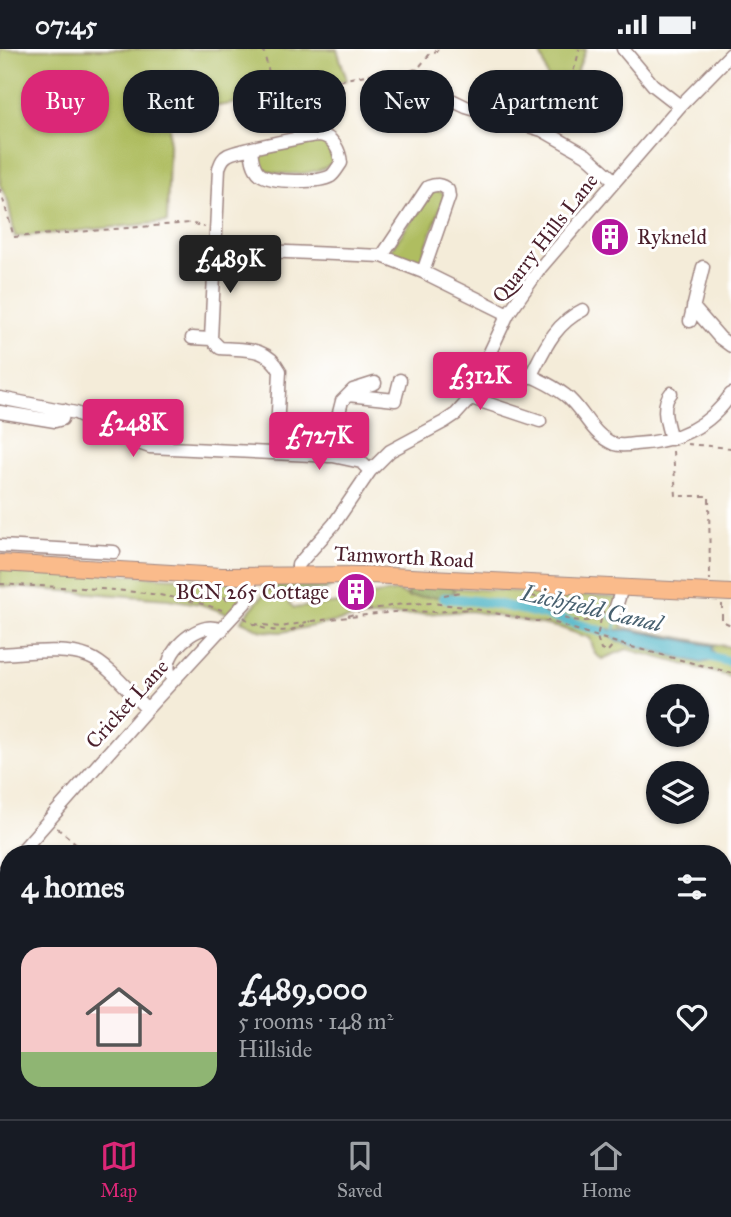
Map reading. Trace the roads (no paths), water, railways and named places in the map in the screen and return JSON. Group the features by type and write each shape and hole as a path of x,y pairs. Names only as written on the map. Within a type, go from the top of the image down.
{"main road":[{"name":"Tamworth Road","path":"0,563 211,575 370,575 622,588 721,590"}],"street":[{"path":"623,49 653,85 680,106"},
{"name":"Quarry Hills Lane","path":"298,575 298,565 334,524 370,471 390,451 456,414 468,397 508,314 548,259 730,52"},
{"path":"547,133 586,155 615,181"},
{"path":"211,339 219,168 222,159 229,154 251,149 294,140 320,135 332,141 340,152 341,163 330,176 321,179 276,180 259,173 253,163 251,149"},
{"path":"382,256 428,187 443,185 448,190 449,197 424,272"},
{"path":"215,249 382,256 424,272 508,314"},
{"path":"690,321 703,267"},
{"path":"693,307 720,338 731,346"},
{"path":"530,377 555,330 578,317"},
{"path":"191,338 211,339 220,348 257,351 274,361 280,371 276,452"},
{"path":"487,357 565,394 591,427 616,445 672,441 726,414 731,394"},
{"path":"348,395 395,400 400,380"},
{"path":"328,456 342,401 353,390 375,383"},
{"path":"671,393 666,398 665,409 672,441"},
{"path":"468,397 540,421"},
{"path":"0,398 64,410 150,447 328,456 361,462 370,471"},
{"path":"0,412 55,421 62,419 64,410"},
{"path":"0,546 114,552"},
{"path":"75,550 75,567"},
{"name":"Cricket Lane","path":"27,845 235,614 248,597 251,575"},
{"path":"607,612 622,588"},
{"path":"174,680 167,670 168,664 183,641 193,632 206,627 222,629"},
{"path":"0,654 62,653 89,657 101,664 147,709"}],"water":[{"path":"595,626 714,646 712,649 715,654 720,656 719,659 701,663 620,642 593,631"}],"waterway":[{"name":"Lichfield Canal","path":"444,598 505,606 604,632"},
{"path":"553,609 606,614 617,622 614,631"},
{"name":"Lichfield Canal","path":"708,656 731,662"}],"place":[{"name":"Rykneld","path":"610,237"},
{"name":"BCN 265 Cottage","path":"356,592"}]}
